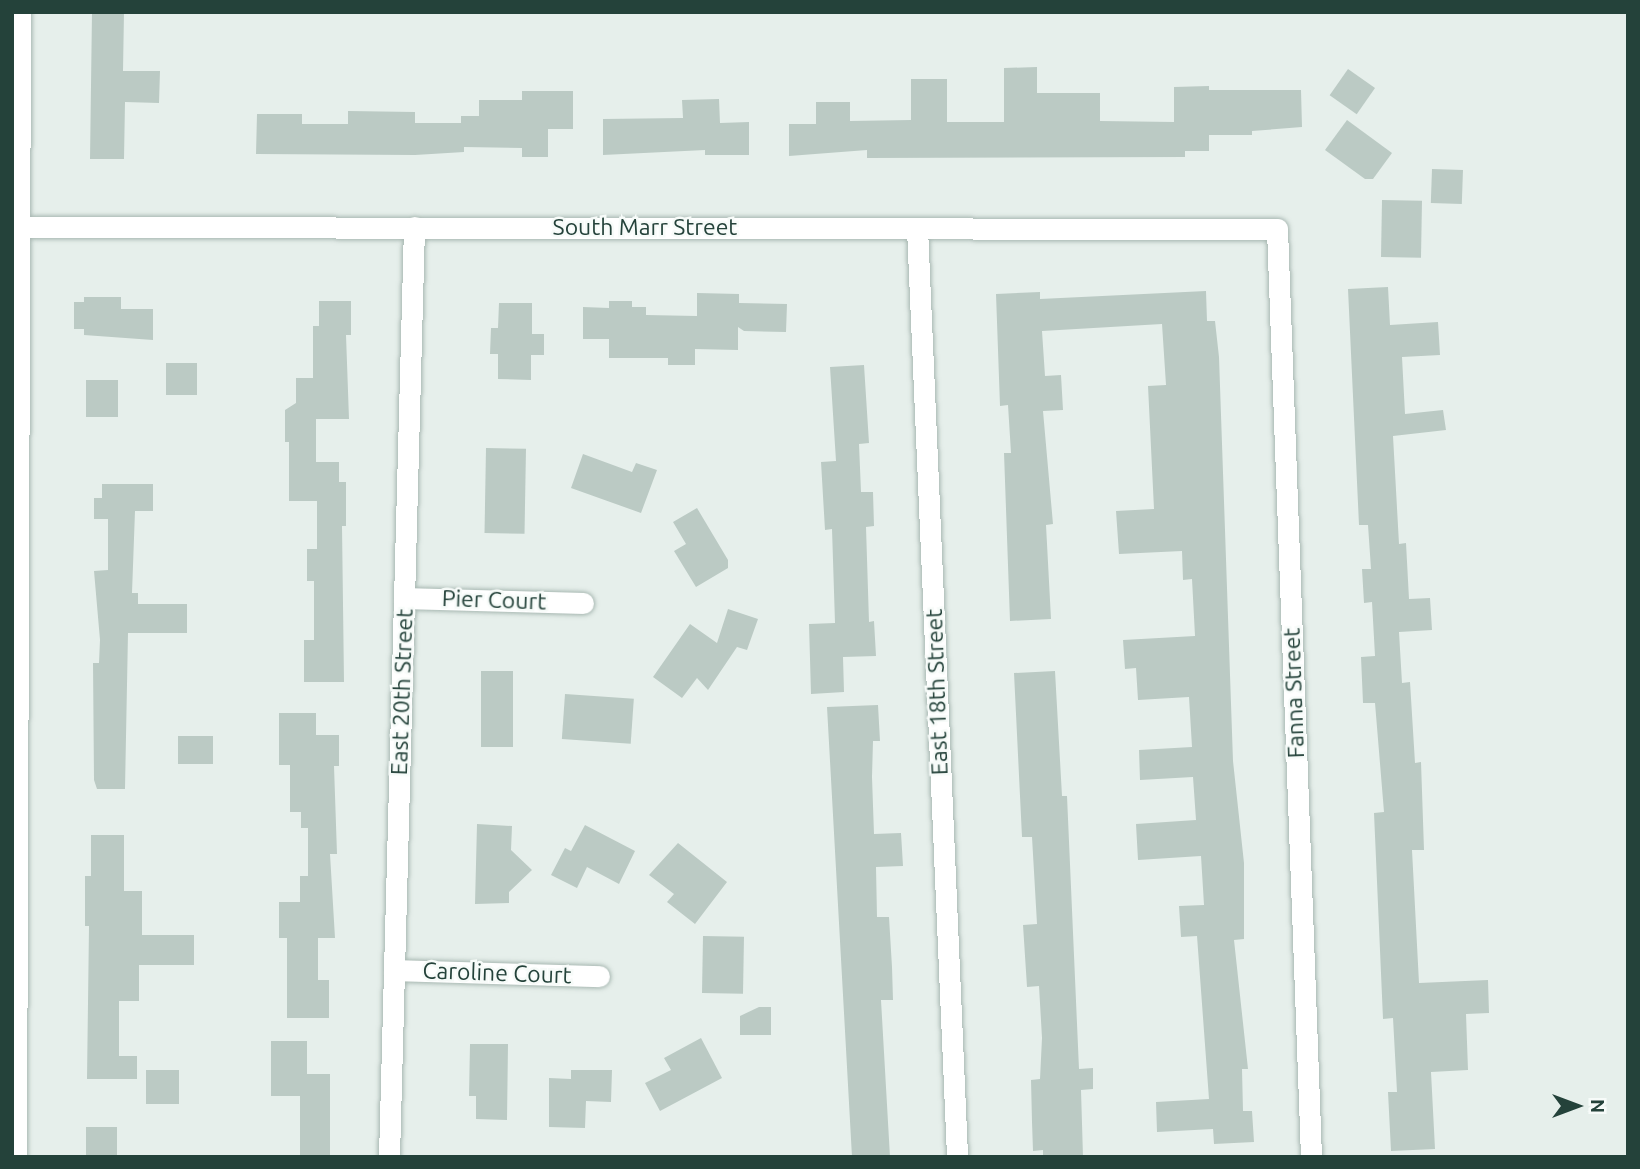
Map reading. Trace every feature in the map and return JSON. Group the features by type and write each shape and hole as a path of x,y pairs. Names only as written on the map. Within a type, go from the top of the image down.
{"street":[{"path":"16,1157 16,227 20,12"},
{"name":"South Marr Street","path":"16,227 1277,229"},
{"name":"East 20th Street","path":"388,1157 414,227"},
{"name":"East 18th Street","path":"917,228 957,1157"},
{"name":"Fanna Street","path":"1277,229 1311,1157"},
{"name":"Pier Court","path":"404,598 583,603"},
{"name":"Caroline Court","path":"394,970 599,976"}],"building":[{"path":"92,12 124,12 123,71 160,71 159,103 125,102 124,159 90,159"},
{"path":"1037,67 1037,93 1100,93 1100,121 1174,122 1174,87 1209,86 1209,90 1301,90 1302,127 1252,131 1252,135 1209,135 1209,151 1185,151 1185,157 867,158 867,150 789,156 789,124 816,124 816,102 850,102 850,121 911,120 911,79 947,79 947,122 1004,122 1004,68"},
{"path":"1348,69 1375,88 1357,114 1330,95"},
{"path":"522,91 573,91 573,129 548,129 548,157 522,157 522,148 464,147 464,152 415,155 256,154 257,114 302,114 302,124 348,124 348,111 415,112 415,123 461,123 461,116 479,116 479,100 522,100"},
{"path":"719,99 720,123 749,122 749,155 705,155 705,150 603,155 603,119 683,118 682,100"},
{"path":"1347,120 1392,153 1373,179 1365,179 1325,150"},
{"path":"1432,169 1463,170 1462,204 1431,203"},
{"path":"1382,200 1422,201 1421,258 1381,257"},
{"path":"1388,287 1390,325 1438,322 1440,355 1402,357 1405,414 1443,410 1446,430 1393,436 1399,544 1406,543 1409,599 1430,598 1432,630 1399,632 1402,683 1410,682 1415,763 1421,762 1424,850 1412,850 1419,983 1488,980 1489,1013 1466,1014 1468,1070 1431,1072 1435,1149 1391,1151 1388,1092 1397,1092 1393,1018 1383,1019 1374,813 1384,812 1375,703 1363,703 1361,657 1375,656 1372,602 1364,603 1362,569 1371,569 1368,525 1359,525 1348,289"},
{"path":"1206,291 1207,321 1215,321 1219,357 1233,761 1244,863 1244,939 1234,940 1248,1069 1242,1069 1243,1111 1252,1111 1254,1142 1214,1144 1213,1129 1157,1132 1156,1102 1209,1099 1197,936 1181,937 1179,906 1204,905 1201,856 1138,860 1136,824 1196,820 1193,777 1140,780 1139,750 1192,747 1189,697 1138,700 1136,668 1125,669 1123,640 1195,636 1192,579 1183,580 1182,551 1119,554 1116,511 1154,509 1148,386 1166,385 1162,324 1042,331 1045,376 1061,375 1063,410 1043,411 1053,524 1046,525 1051,619 1010,621 1004,453 1011,453 1008,405 1000,406 996,294 1040,292 1040,299"},
{"path":"697,293 739,294 739,303 787,304 786,332 744,331 738,327 738,350 695,349 695,365 668,365 668,358 609,358 609,339 583,339 583,307 609,308 609,301 632,301 632,307 646,307 646,315 697,316"},
{"path":"84,297 121,297 121,309 153,309 153,340 84,335 84,329 74,329 74,302 84,302"},
{"path":"319,301 351,301 351,335 346,335 349,419 316,419 316,462 339,462 339,482 346,482 346,526 342,526 344,682 304,682 304,640 314,640 314,581 307,581 307,549 317,549 317,501 289,501 289,442 285,442 285,410 296,403 296,378 313,378 313,326 319,326"},
{"path":"499,303 532,303 532,334 544,334 544,355 531,355 531,380 498,379 498,354 490,354 491,328 498,328"},
{"path":"166,363 197,363 197,395 166,395"},
{"path":"864,365 869,443 859,444 861,492 873,492 874,526 866,527 869,622 874,621 876,656 843,657 844,692 811,694 809,624 835,623 832,529 825,530 821,462 836,461 830,367"},
{"path":"86,380 118,380 118,417 86,417"},
{"path":"486,448 526,449 525,534 485,533"},
{"path":"583,454 632,472 636,463 657,470 641,513 571,488"},
{"path":"102,484 153,484 153,511 135,511 132,593 138,593 138,604 187,604 187,633 128,633 125,789 97,789 94,780 93,663 99,663 100,640 94,571 108,570 108,519 94,519 94,498 102,498"},
{"path":"697,508 728,560 728,568 696,587 674,551 686,544 673,522"},
{"path":"728,609 758,619 747,650 737,647 708,690 697,678 682,698 653,677 690,624 717,643"},
{"path":"481,671 513,671 513,747 481,747"},
{"path":"1055,671 1062,796 1067,796 1079,1069 1093,1068 1093,1089 1081,1090 1083,1157 1043,1157 1043,1150 1033,1151 1031,1080 1040,1079 1042,1038 1039,986 1027,987 1023,925 1037,924 1032,837 1022,837 1014,673"},
{"path":"565,694 634,699 631,744 562,739"},
{"path":"878,705 880,741 873,741 874,834 901,833 903,866 876,867 877,917 889,917 892,967 893,1000 881,1000 890,1157 852,1157 827,707"},
{"path":"279,713 316,713 316,735 339,735 339,766 334,766 337,854 330,854 335,938 318,938 318,980 329,980 329,1018 287,1018 287,938 279,938 279,902 300,902 300,876 308,876 308,828 301,828 301,812 290,812 290,765 279,765"},
{"path":"178,736 213,736 213,764 178,764"},
{"path":"477,824 512,826 511,850 532,870 509,892 509,903 475,904"},
{"path":"585,825 635,851 619,884 587,867 577,888 551,875 565,848 571,851"},
{"path":"91,835 124,835 124,891 142,891 142,935 194,935 194,965 139,965 139,1001 119,1001 119,1056 137,1056 137,1079 87,1079 89,926 85,926 85,876 91,876"},
{"path":"678,843 727,882 695,924 667,902 674,894 649,875"},
{"path":"703,936 744,937 743,994 702,993"},
{"path":"759,1007 771,1007 771,1035 740,1035 740,1016"},
{"path":"701,1038 722,1078 660,1111 645,1083 671,1070 664,1058"},
{"path":"271,1041 307,1041 307,1074 330,1074 330,1157 300,1157 300,1096 271,1096"},
{"path":"470,1044 508,1044 507,1120 476,1119 476,1096 469,1096"},
{"path":"146,1070 179,1070 179,1104 146,1104"},
{"path":"571,1070 612,1070 611,1102 586,1101 585,1128 549,1127 549,1078 571,1079"},
{"path":"86,1127 117,1127 117,1157 86,1157"}]}
